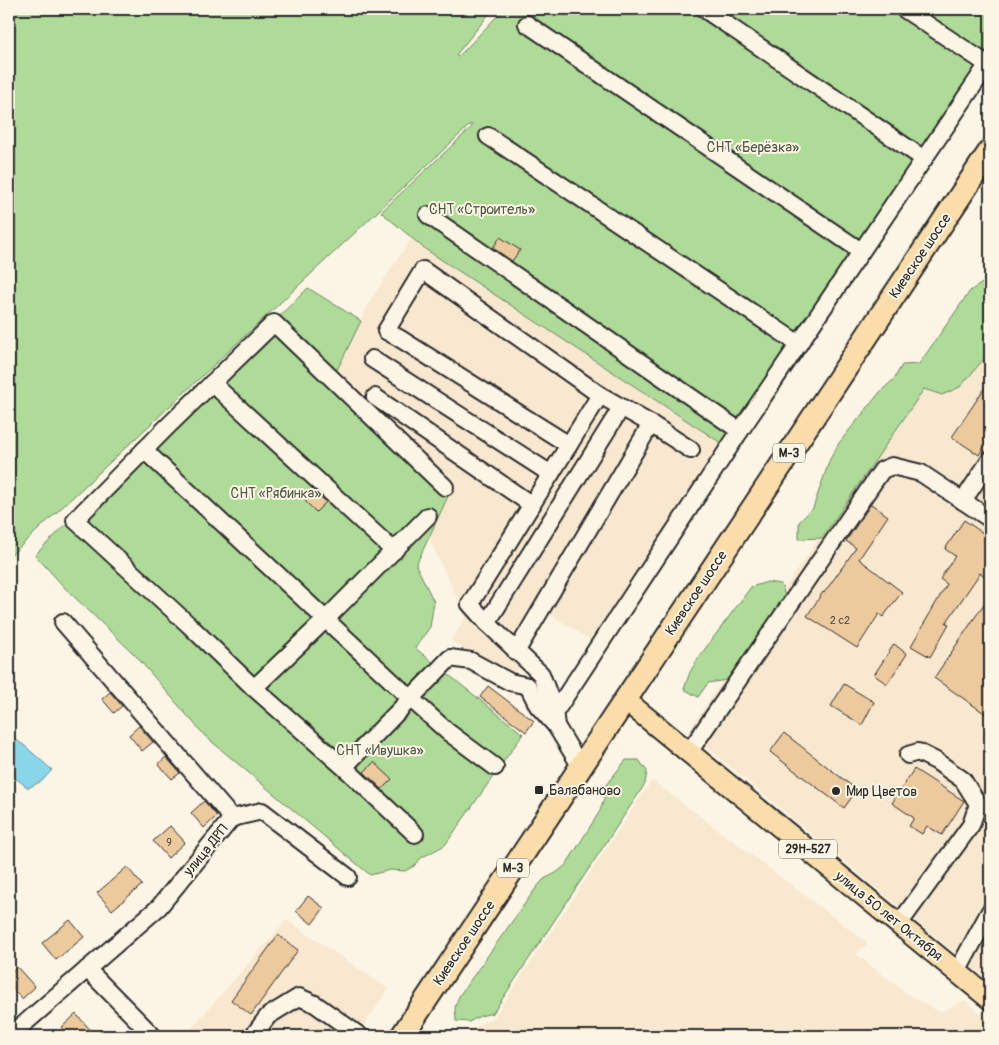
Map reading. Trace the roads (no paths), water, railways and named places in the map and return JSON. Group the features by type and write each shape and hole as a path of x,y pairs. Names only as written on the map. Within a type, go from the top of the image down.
{"highway":[{"name":"Киевское шоссе","path":"402,1036 990,151"}],"main road":[{"name":"улица 50 лет Октября","path":"625,700 990,999"}],"street":[{"path":"704,9 924,159"},
{"path":"554,709 559,706 740,431 990,64 904,9"},
{"path":"527,24 861,251"},
{"path":"488,136 799,344"},
{"path":"428,215 740,431"},
{"path":"569,444 399,338 386,332 423,270 600,395 651,424 691,450"},
{"path":"415,834 347,770 254,688 75,520 274,323 445,487"},
{"path":"372,359 551,474"},
{"path":"212,383 394,552"},
{"path":"556,726 554,709 541,674 516,652 509,642 487,623 470,604 600,395"},
{"path":"375,397 532,505"},
{"path":"487,623 621,408"},
{"path":"516,652 651,424"},
{"path":"144,450 410,698 448,732 495,767"},
{"path":"963,501 990,460"},
{"path":"689,752 882,470 892,466 921,473 990,519"},
{"path":"254,688 394,552 428,516"},
{"name":"улица ДРП","path":"10,1036 159,907 232,818 63,622"},
{"path":"347,770 348,763 450,658 471,661 510,682 528,686 538,706 556,726 581,767"},
{"path":"899,924 971,825 978,804 963,780 936,761 918,752 908,755"},
{"path":"232,818 262,811 348,877"},
{"path":"957,972 990,911"},
{"path":"87,969 153,1036"},
{"path":"253,1036 268,1016 299,998 315,1004 360,1036"}],"water":[{"path":"9,735 25,746 52,770 42,781 28,788 9,773"}],"place":[{"name":"Балабаново","path":"539,790"},
{"name":"Мир Цветов","path":"836,791"}],"park label":[{"name":"СНТ «Берёзка»","path":"753,147"},
{"name":"СНТ «Строитель»","path":"482,209"},
{"name":"СНТ «Рябинка»","path":"276,493"},
{"name":"СНТ «Ивушка»","path":"380,750"}]}
